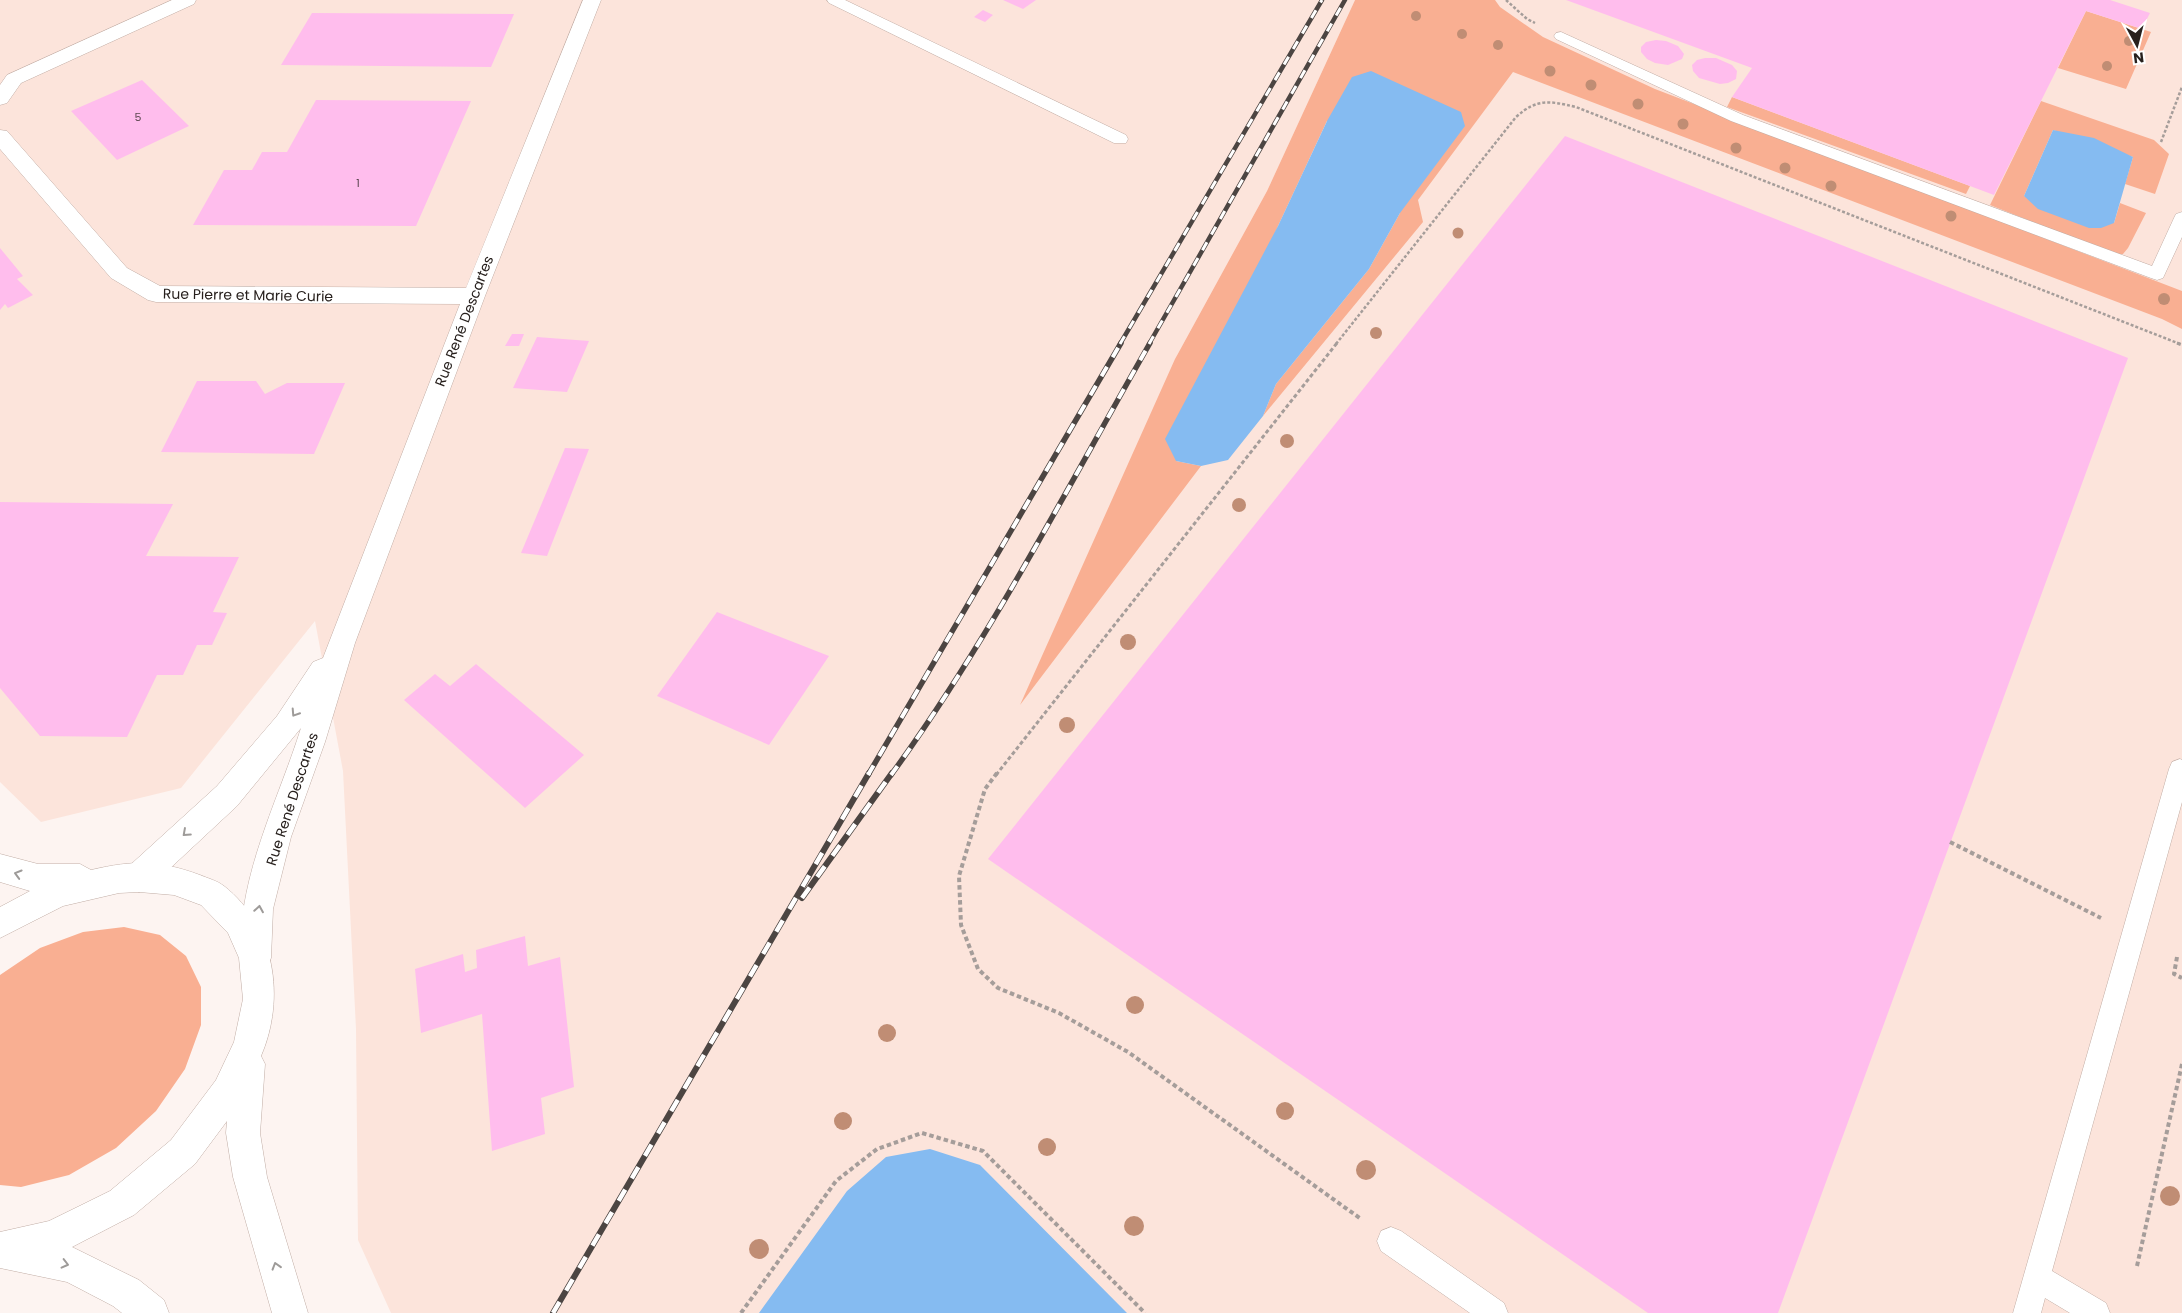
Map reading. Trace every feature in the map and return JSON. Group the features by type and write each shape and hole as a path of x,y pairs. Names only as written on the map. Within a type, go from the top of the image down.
{"street":[{"path":"0,99 14,79 186,0"},
{"name":"Rue René Descartes","path":"255,958 258,910 276,837 311,742 341,643 474,296 592,0"},
{"name":"Rue Pierre et Marie Curie","path":"0,136 119,273 156,294 474,296"},
{"name":"Rue René Descartes","path":"129,877 227,796 287,726 341,643"},
{"path":"0,868 38,879 129,877 174,880 212,895 239,922 255,958 259,999 250,1044 243,1133 250,1177 290,1313"},
{"path":"0,923 58,893 129,877"},
{"path":"0,1250 53,1238 122,1203 183,1152 228,1092 250,1044"},
{"path":"0,1250 71,1265 126,1293 151,1313"}],"lane":[{"path":"834,0 1120,139"},
{"path":"1561,36 1736,118 2157,274 2182,218"},
{"path":"2027,1313 2180,769"},
{"path":"1391,1241 1494,1313"},
{"path":"2036,1277 2096,1313"}],"path":[{"path":"2161,142 2182,87"},
{"path":"1391,1241 1128,1052 1059,1013 998,988 978,969 961,926 959,876 985,789 1516,117 1527,106 1540,102 1576,107 2182,345"},
{"path":"1950,842 2107,921"},
{"path":"2177,957 2174,974 2182,978"},
{"path":"2136,1266 2182,1064"},
{"path":"741,1313 836,1181 877,1149 922,1133 983,1151 1145,1313"}],"shaded area":[{"path":"0,0 1355,0 1267,191 1175,359 1417,0 2182,0 2182,1313 391,1313 358,1240 356,1029 343,771 315,621 181,788 41,822 0,782"},
{"path":"1355,0 1495,0 1500,7 1543,37 1655,89 2182,291 2182,329 2162,319 1513,72 1418,200 1423,222 1263,416 1276,384 1369,269 1400,213 1327,121 1278,226 1176,461 1201,466 1020,705 1175,359 1267,191"},
{"path":"2086,11 2151,32 2126,89 2058,68"},
{"path":"1732,97 1970,186 1966,194 1727,107"},
{"path":"2041,101 2154,140 2169,154 2155,194 2125,184 2133,157 2053,130 2024,196 2114,223 2120,203 2146,213 2123,254 2114,254 1990,205"},
{"path":"124,927 160,935 186,956 201,987 201,1025 185,1069 156,1111 116,1148 69,1175 21,1187 0,1185 0,975 40,948 83,932"}],"water":[{"path":"1371,71 1461,112 1465,126 1400,213 1369,269 1276,384 1263,416 1228,460 1201,466 1176,461 1165,439 1278,226 1327,121 1352,77"},
{"path":"2053,130 2094,138 2133,157 2114,223 2101,228 2089,228 2038,209 2024,196"},
{"path":"930,1149 980,1165 1127,1313 759,1313 847,1191 886,1157"}],"building":[{"path":"1003,0 1036,0 1023,9"},
{"path":"1566,0 2110,0 2150,13 2142,29 2086,11 1994,195 1732,97 1752,68"},
{"path":"983,10 993,15 985,22 974,17"},
{"path":"312,13 514,14 491,67 281,65"},
{"path":"1666,41 1678,46 1684,54 1682,59 1668,65 1655,63 1647,59 1641,52 1641,47 1646,42"},
{"path":"1716,58 1732,65 1737,71 1736,79 1720,84 1699,78 1693,71 1692,65 1697,60"},
{"path":"142,80 189,126 117,160 71,111"},
{"path":"316,100 471,101 416,226 193,225 224,170 252,170 262,152 287,152"},
{"path":"1565,136 2128,358 1778,1313 1648,1313 988,859"},
{"path":"0,248 23,276 17,279 33,295 8,308 5,304 0,310"},
{"path":"512,334 524,334 519,346 505,346"},
{"path":"537,337 589,341 567,392 513,388"},
{"path":"197,381 256,381 265,394 287,383 345,383 314,454 161,452"},
{"path":"565,448 589,449 547,556 521,553"},
{"path":"0,502 173,504 146,556 239,557 213,612 227,613 212,645 197,645 183,675 157,675 127,737 40,736 0,688"},
{"path":"717,612 829,656 769,745 657,696"},
{"path":"476,664 584,755 525,808 404,700 435,674 450,686"},
{"path":"525,936 528,966 560,957 574,1087 541,1098 545,1134 492,1151 482,1014 421,1033 415,969 463,954 465,972 477,968 476,950"}],"railway":[{"path":"1120,344 1322,0"},
{"path":"1149,344 1345,0"},
{"path":"868,775 1121,343"},
{"path":"891,775 962,671 995,617 1150,343"},
{"path":"553,1313 869,773"},
{"path":"802,898 892,773"}]}
